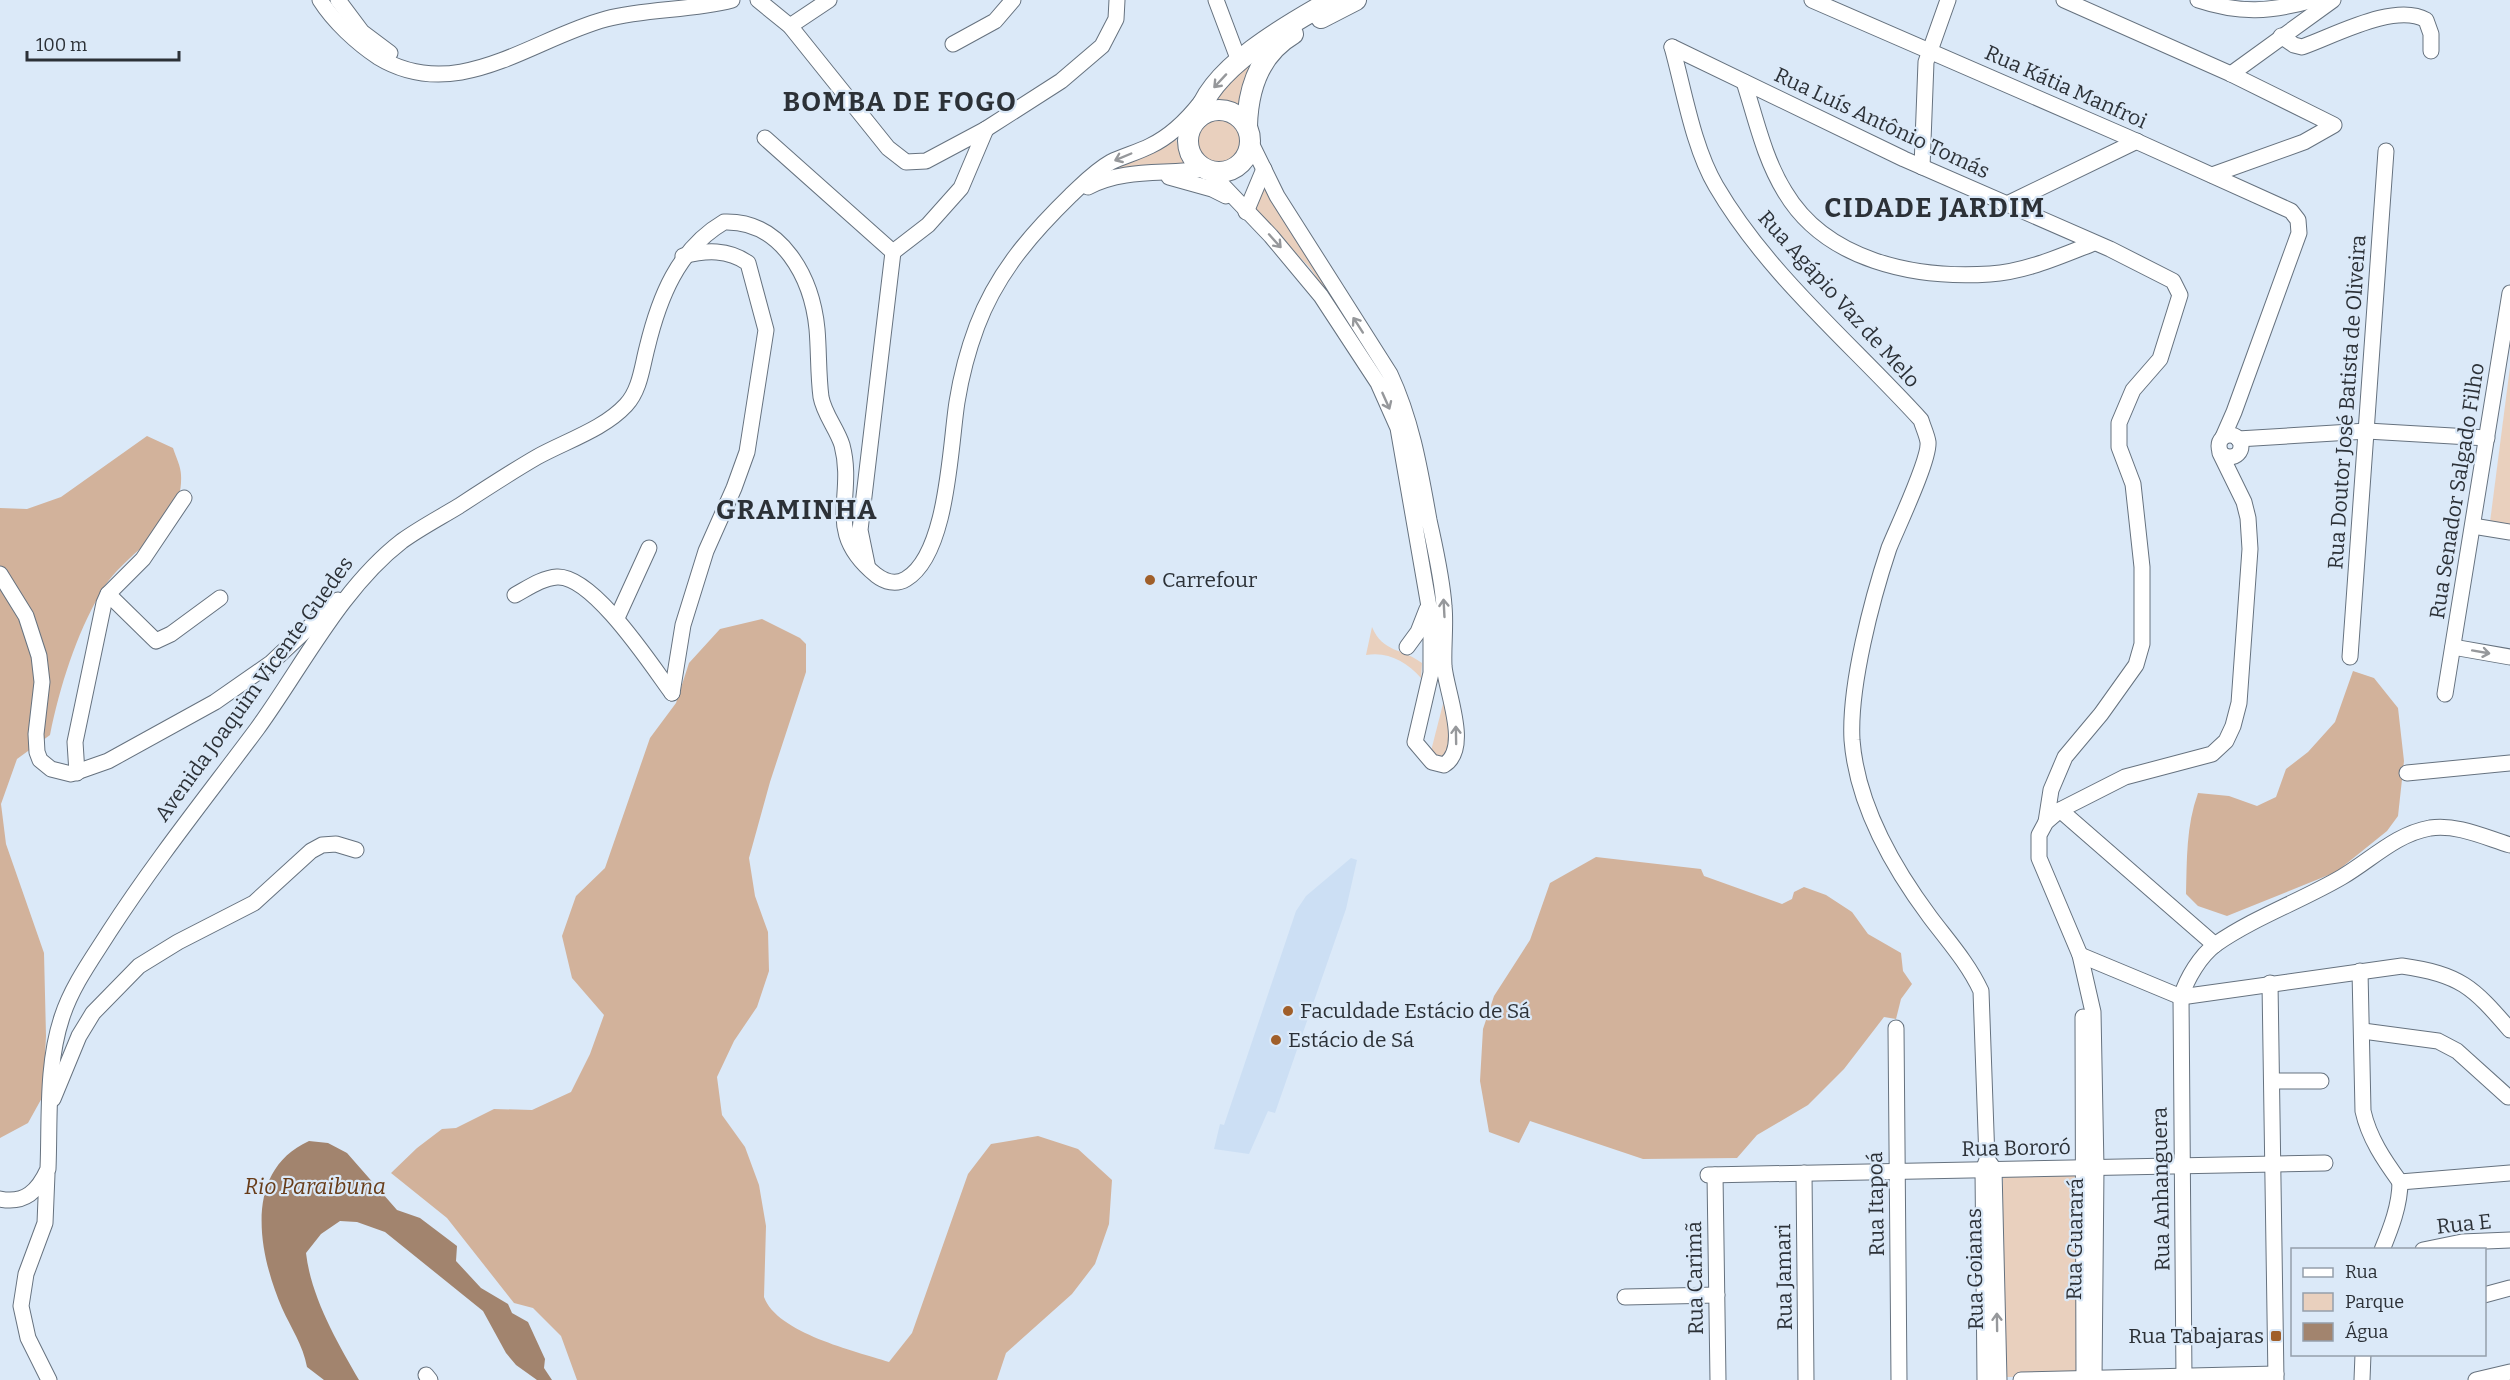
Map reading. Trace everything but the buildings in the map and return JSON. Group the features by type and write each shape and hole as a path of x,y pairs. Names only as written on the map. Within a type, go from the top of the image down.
{"main road":[{"name":"Avenida Joaquim Vicente Guedes","path":"1198,114 1239,61 1283,27 1332,0"},
{"path":"1255,148 1248,96 1261,66 1286,38 1356,0"},
{"path":"1255,148 1240,118 1222,110 1198,114 1188,140 1189,149 1196,163 1206,170 1219,173 1237,168 1244,161 1255,148 1252,108 1261,66"}],"street":[{"path":"320,0 349,33 370,52 399,67 438,75 477,70 606,19 732,0"},
{"path":"338,0 362,32 377,44 393,55 429,65 470,62 610,8 662,0"},
{"path":"758,0 789,27 888,148 906,162 926,161 986,129 1061,81 1102,46 1116,19 1118,0"},
{"path":"789,27 829,0"},
{"path":"953,44 995,21 1013,0"},
{"path":"1216,0 1239,61"},
{"name":"Rua Kátia Manfroi","path":"1812,0 2137,141 2291,212 2298,220 2299,233 2234,412 2230,444"},
{"path":"1922,167 1926,62 1948,0"},
{"path":"2064,0 2231,74 2334,125 2304,142 2212,175"},
{"path":"2198,0 2263,11 2313,0"},
{"path":"2231,74 2333,0"},
{"path":"2281,36 2294,45 2302,47 2361,24 2408,14 2426,20 2431,34 2431,51"},
{"name":"Rua Luís Antônio Tomás","path":"1672,47 1922,167 2174,281"},
{"name":"Rua Agápio Vaz de Melo","path":"1672,47 1702,155 1721,193 1738,219 1798,292 1921,420 1928,444 1916,484 1890,548 1869,615 1853,711 1852,740 1869,813 1879,833 1910,889 1971,969 1982,991"},
{"path":"1744,82 1763,147 1785,193 1812,226 1859,255 1921,273 1991,274 2042,263 2094,243"},
{"path":"1175,131 1198,114"},
{"name":"Avenida Joaquim Vicente Guedes","path":"49,1380 28,1338 21,1306 26,1274 45,1223 50,1083 62,1016 89,963 195,807 256,729 354,586 404,540 534,459 616,415 629,402 637,388 654,320 683,256 711,230 724,222 736,221 762,228 786,248 803,276 817,326 822,401 842,445 844,470 842,521 847,540 868,567 888,582 907,579 923,559 939,525 957,400 978,326 1017,251 1049,214 1089,177 1112,162 1153,145 1198,114"},
{"path":"868,567 860,530 893,252 928,225 961,188 986,129"},
{"path":"765,138 893,252"},
{"path":"2005,205 2137,141"},
{"path":"1246,212 1255,148"},
{"path":"1206,170 1271,236 1321,296 1384,397 1398,428 1438,663 1456,728 1456,746 1450,762 1438,765 1425,755 1415,742 1438,663 1444,605 1413,435 1405,405 1390,374 1277,196 1255,148"},
{"name":"Rua Doutor José Batista de Oliveira","path":"2350,657 2386,151"},
{"name":"Avenida Joaquim Vicente Guedes","path":"1072,195 1100,181 1148,172 1181,173 1206,170"},
{"path":"1148,172 1212,189 1234,200"},
{"path":"515,595 538,582 564,578 576,583 617,618 672,693 683,625 706,551 747,452 766,330 748,263 734,254 720,252 683,256"},
{"name":"Rua Guarará","path":"2089,1379 2091,1168 2089,1058 2083,1014 2087,991 2080,955 2039,858 2039,835 2046,822 2051,790 2065,757 2102,714 2130,673 2136,664 2142,644 2139,543 2133,484 2119,447 2119,423 2133,390 2160,359 2180,295 2174,281"},
{"name":"Rua Senador Salgado Filho","path":"2445,694 2507,330 2510,293"},
{"path":"2046,822 2060,810 2125,777 2212,754 2226,741 2239,703 2250,549 2244,502 2231,478 2230,444 2367,431 2487,438"},
{"path":"77,773 75,742 108,594 143,559 184,498"},
{"path":"2473,526 2510,532"},
{"path":"617,618 649,548"},
{"path":"0,574 26,616 39,656 42,682 36,734 37,752 45,765 57,772 77,773 108,761 216,702 271,663 354,586"},
{"path":"1407,647 1425,617 1426,591"},
{"path":"108,594 156,641 171,634 220,598"},
{"path":"2453,647 2510,657"},
{"path":"2407,773 2510,763"},
{"path":"2060,810 2215,945"},
{"path":"2181,997 2192,972 2215,945 2342,877 2394,842 2416,831 2447,827 2510,845"},
{"path":"50,1107 79,1036 88,1020 108,995 139,966 178,942 254,903 311,851 330,844 356,850"},
{"path":"2080,955 2181,997 2402,966 2453,976 2472,990 2510,1030"},
{"path":"2360,971 2363,1031 2362,1097 2365,1119 2378,1149 2400,1182 2400,1194 2392,1225 2383,1248"},
{"path":"2021,1380 2276,1377 2270,983"},
{"name":"Rua Goianas","path":"1982,991 1999,1380"},
{"name":"Rua Anhanguera","path":"2181,997 2180,1166 2184,1378"},
{"name":"Rua Itapoá","path":"1896,1028 1899,1380"},
{"path":"2363,1031 2438,1041 2457,1051 2508,1097"},
{"path":"2272,1081 2321,1081"},
{"name":"Rua Bororó","path":"1712,1175 1896,1171 1988,1166 2091,1168 2325,1163"},
{"name":"Rua Goianas","path":"1985,1380 1988,1166"},
{"path":"0,1199 20,1200 29,1196 42,1181 48,1169"},
{"name":"Rua Jamari","path":"1804,1173 1806,1380"},
{"path":"2400,1182 2510,1173"},
{"name":"Rua Carimã","path":"1712,1175 1718,1380"},
{"name":"Rua E","path":"2433,1248 2462,1242 2510,1240"},
{"path":"2486,1294 2510,1288"},
{"path":"1625,1297 1717,1295"},
{"path":"2362,1380 2363,1356"},
{"path":"2476,1380 2510,1372"}],"shaded area":[{"path":"147,436 173,448 178,462 181,475 179,494 173,511 151,538 111,577 101,592 70,661 50,735 17,759 1,804 6,844 44,953 46,1036 43,1096 28,1123 0,1138 0,508 27,509 61,497"},
{"path":"762,619 800,638 806,644 806,672 770,782 749,858 755,896 768,932 769,971 757,1007 734,1041 717,1077 722,1115 745,1147 759,1185 766,1226 764,1297 772,1310 784,1321 800,1330 838,1346 889,1362 912,1333 968,1174 991,1144 1038,1136 1078,1149 1112,1180 1109,1224 1095,1264 1072,1294 1006,1353 997,1380 577,1380 561,1336 533,1308 514,1303 447,1218 391,1173 417,1148 442,1129 456,1128 494,1109 532,1110 571,1092 590,1054 604,1015 572,978 562,936 576,896 605,868 650,738 676,703 689,663 720,629"},
{"path":"2353,671 2374,678 2398,708 2404,761 2398,816 2387,831 2336,872 2227,916 2198,906 2186,894 2189,830 2198,793 2229,796 2257,806 2276,797 2286,769 2308,752 2335,722"},
{"path":"1596,857 1701,869 1704,876 1782,904 1792,899 1794,892 1804,887 1826,895 1852,912 1868,934 1901,953 1903,971 1912,984 1901,999 1896,1019 1884,1017 1844,1069 1808,1105 1757,1135 1737,1158 1643,1159 1530,1121 1519,1143 1489,1132 1480,1081 1483,1029 1494,996 1530,940 1550,883"},
{"name":"Estácio de Sá","path":"1351,858 1357,860 1346,909 1275,1113 1268,1111 1249,1154 1214,1149 1220,1124 1224,1125 1296,911 1306,896"}],"green space":[{"path":"1283,35 1243,109 1228,104 1211,105 1227,84"},
{"path":"1220,117 1234,121 1242,129 1246,143 1242,157 1234,165 1220,169 1206,165 1198,157 1194,143 1198,129 1206,121"},
{"path":"1176,139 1184,164 1111,170"},
{"path":"1265,187 1289,230 1337,301 1334,302 1310,268 1255,210"},
{"path":"2510,367 2510,524 2490,522"},
{"path":"1372,627 1376,635 1387,646 1422,663 1421,678 1397,659 1382,655 1366,655"},
{"path":"1444,700 1448,715 1451,750 1440,759 1431,751"},
{"path":"2082,1168 2081,1377 2001,1377 2003,1174"}],"water":[{"name":"Rio Paraibuna","path":"309,1141 328,1143 347,1153 397,1210 420,1218 457,1246 456,1261 481,1288 508,1304 512,1313 528,1322 545,1359 544,1368 552,1380 537,1380 516,1365 506,1353 483,1311 385,1232 357,1222 340,1221 321,1234 306,1253 319,1302 359,1380 324,1380 307,1367 300,1344 274,1286 267,1262 262,1215 265,1192 274,1172 288,1154"}],"place":[{"name":"Carrefour","path":"1150,580"},
{"name":"Faculdade Estácio de Sá","path":"1288,1011"},
{"name":"Estácio de Sá","path":"1276,1040"},
{"name":"Rua Tabajaras","path":"2276,1336"}],"district":[{"name":"BOMBA DE FOGO","path":"900,102"},
{"name":"CIDADE JARDIM","path":"1935,208"},
{"name":"GRAMINHA","path":"797,510"}]}
